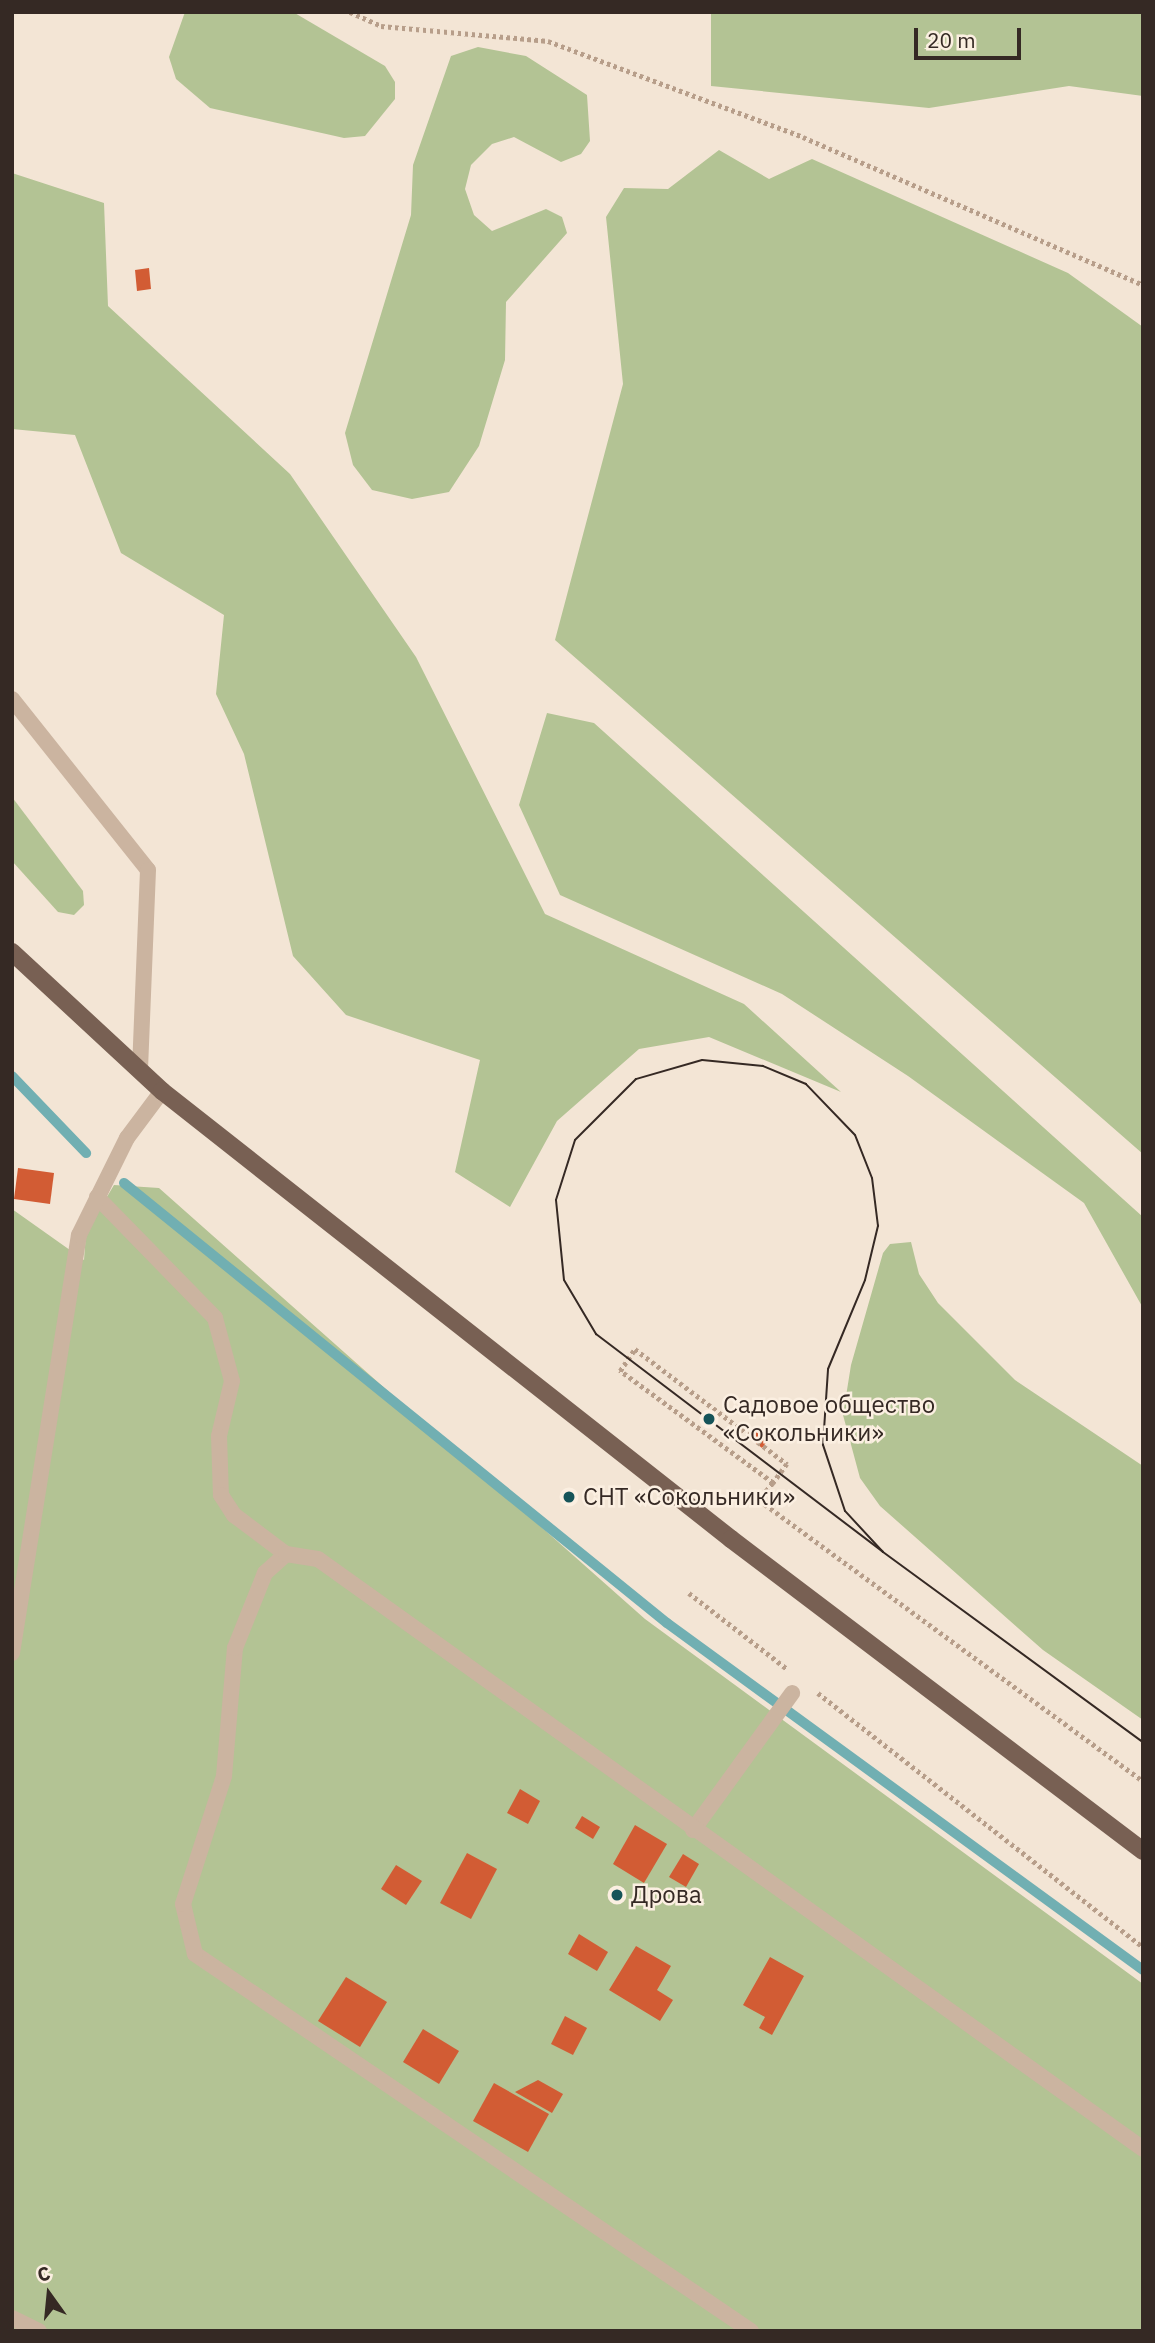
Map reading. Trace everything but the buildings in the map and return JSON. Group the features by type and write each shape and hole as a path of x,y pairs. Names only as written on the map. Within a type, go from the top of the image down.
{"main road":[{"path":"12,952 162,1091 731,1539 1143,1852"}],"lane":[{"path":"12,699 148,870 140,1070"},
{"path":"12,1653 79,1235 127,1138 162,1091"},
{"path":"97,1197 215,1318 232,1381 217,1461 221,1495 234,1515 286,1554 318,1559 693,1830 1143,2149"},
{"path":"286,1554 265,1573 235,1648 225,1776 183,1904 195,1954 751,2331"},
{"path":"693,1830 792,1693"},
{"path":"12,2318 39,2331"}],"path":[{"path":"350,12 382,26 548,41 803,137 1143,285"},
{"path":"773,1483 620,1371 635,1349 787,1464 773,1483 759,1500 1143,1781"},
{"path":"689,1594 791,1672"},
{"path":"813,1689 1143,1947"}],"green space":[{"path":"185,12 293,12 385,66 395,82 395,99 365,136 344,138 210,108 176,79 169,57"},
{"path":"711,12 1143,12 1143,96 1069,86 929,108 711,86"},
{"path":"478,47 526,56 587,95 590,141 581,154 561,162 514,137 492,144 471,165 465,189 474,215 492,231 546,209 562,217 567,233 506,302 505,360 479,446 449,492 412,499 372,490 353,465 345,433 411,215 413,165 451,56"},
{"path":"719,150 769,179 812,159 1068,273 1143,327 1143,1154 555,640 623,384 606,217 624,188 668,189"},
{"path":"12,173 104,203 108,306 290,474 416,657 545,914 744,1004 841,1092 709,1037 639,1049 557,1121 510,1207 455,1172 480,1060 346,1015 293,956 244,754 216,694 224,615 121,553 75,435 12,429"},
{"path":"547,713 594,723 1143,1217 1143,1308 1084,1203 908,1076 782,994 560,895 519,805"},
{"path":"12,797 83,891 84,905 74,915 58,912 12,861"},
{"path":"114,1185 159,1188 645,1619 1143,1984 1143,2331 12,2331 12,1209 84,1260 86,1232"},
{"path":"911,1242 919,1274 938,1303 1015,1380 1143,1466 1143,1720 1043,1650 880,1506 860,1478 843,1415 851,1365 883,1253 890,1244"}],"waterway":[{"path":"12,1076 86,1153"},
{"path":"124,1183 667,1623 1143,1970"}],"tram line":[{"path":"883,1552 845,1511 823,1445 828,1369 865,1280 878,1226 872,1178 855,1135 806,1084 763,1066 702,1060 636,1079 575,1140 556,1200 564,1280 596,1334 883,1552 1143,1742"}],"place":[{"name":"Садовое общество «Сокольники»","path":"709,1419"},
{"name":"СНТ «Сокольники»","path":"569,1497"},
{"name":"Дрова","path":"617,1895"}]}
